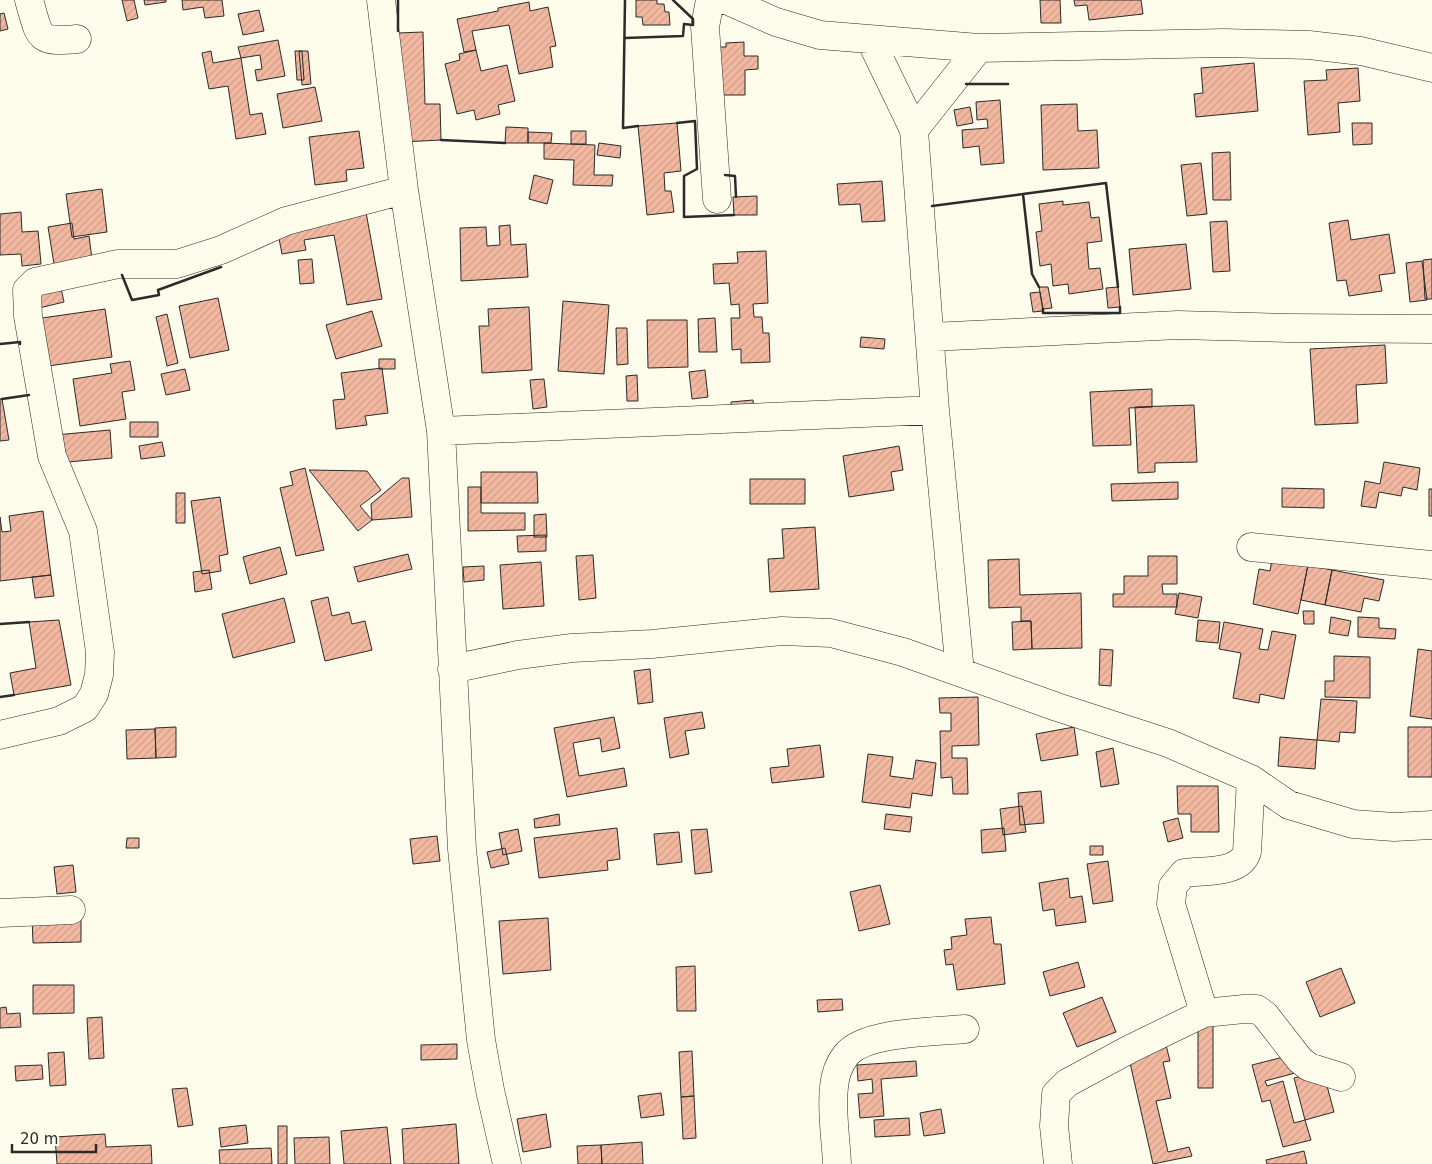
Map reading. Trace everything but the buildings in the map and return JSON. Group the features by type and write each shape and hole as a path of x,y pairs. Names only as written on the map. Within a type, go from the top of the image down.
{"street":[{"path":"29,0 38,30 43,38 53,42 77,39"},
{"path":"381,0 404,190 441,431 462,849 481,1040 507,1164"},
{"path":"710,0 706,15 705,33 717,199"},
{"path":"726,0 776,22 820,35 979,48 1224,43 1309,45 1361,51 1432,68"},
{"path":"870,39 914,130 935,410 960,672"},
{"path":"914,130 979,48"},
{"path":"0,735 58,721 84,708 94,694 99,675 100,652 83,531 52,456 28,316 27,290 35,282 118,264 177,264 221,250 286,221 404,190"},
{"path":"931,337 1178,325 1432,329"},
{"path":"441,431 935,410"},
{"path":"1251,547 1432,565"},
{"path":"452,669 572,648 652,644 782,631 831,633 864,640 960,672 1057,708 1168,743 1251,779 1289,805 1353,824 1394,827 1432,825"},
{"path":"1204,1013 1171,904 1173,886 1184,873 1236,866 1244,861 1247,852 1251,779"},
{"path":"0,913 71,910"},
{"path":"1058,1164 1054,1126 1056,1094 1067,1083 1083,1074 1204,1013 1257,1010 1265,1015 1300,1060 1309,1067 1341,1077"},
{"path":"837,1164 834,1088 838,1068 847,1053 864,1043 882,1038 965,1030"}],"wall":[{"path":"398,0 398,31"},
{"path":"625,0 623,128 638,126"},
{"path":"625,38 683,36 684,24 693,25 693,19 673,0"},
{"path":"966,84 1008,84"},
{"path":"677,123 695,121 697,169 684,176 684,217 734,215"},
{"path":"441,140 505,143"},
{"path":"725,175 735,176 736,197"},
{"path":"1039,287 1032,274 1023,194 1106,183 1118,287"},
{"path":"932,206 1023,194"},
{"path":"122,275 132,300 159,295 158,290 221,267"},
{"path":"1043,309 1043,313 1120,313 1120,307"},
{"path":"0,344 20,342 20,344"},
{"path":"2,399 29,395"},
{"path":"0,624 29,622"},
{"path":"0,697 14,695"}]}
